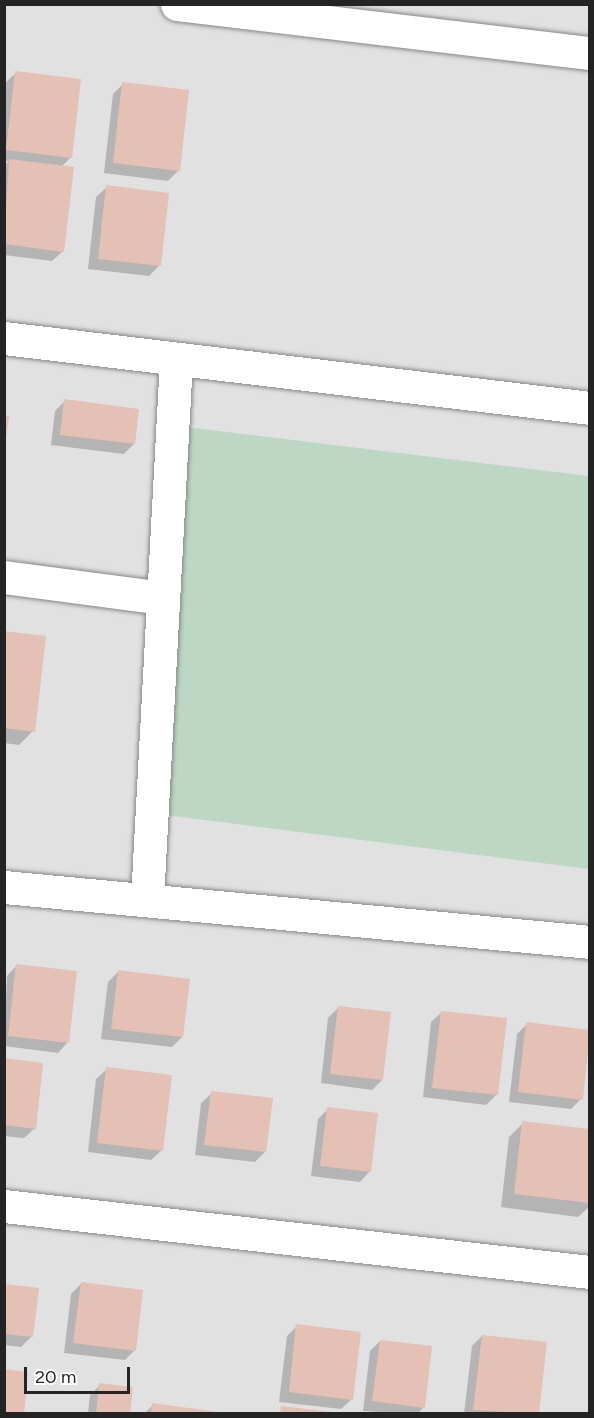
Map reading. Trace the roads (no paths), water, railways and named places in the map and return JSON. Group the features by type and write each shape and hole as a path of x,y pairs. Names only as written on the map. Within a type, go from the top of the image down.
{"street":[{"path":"177,4 590,53"},
{"path":"4,338 590,408"},
{"path":"147,900 176,359"},
{"path":"4,577 163,598"},
{"path":"4,886 590,942"},
{"path":"4,1206 590,1272"}]}
